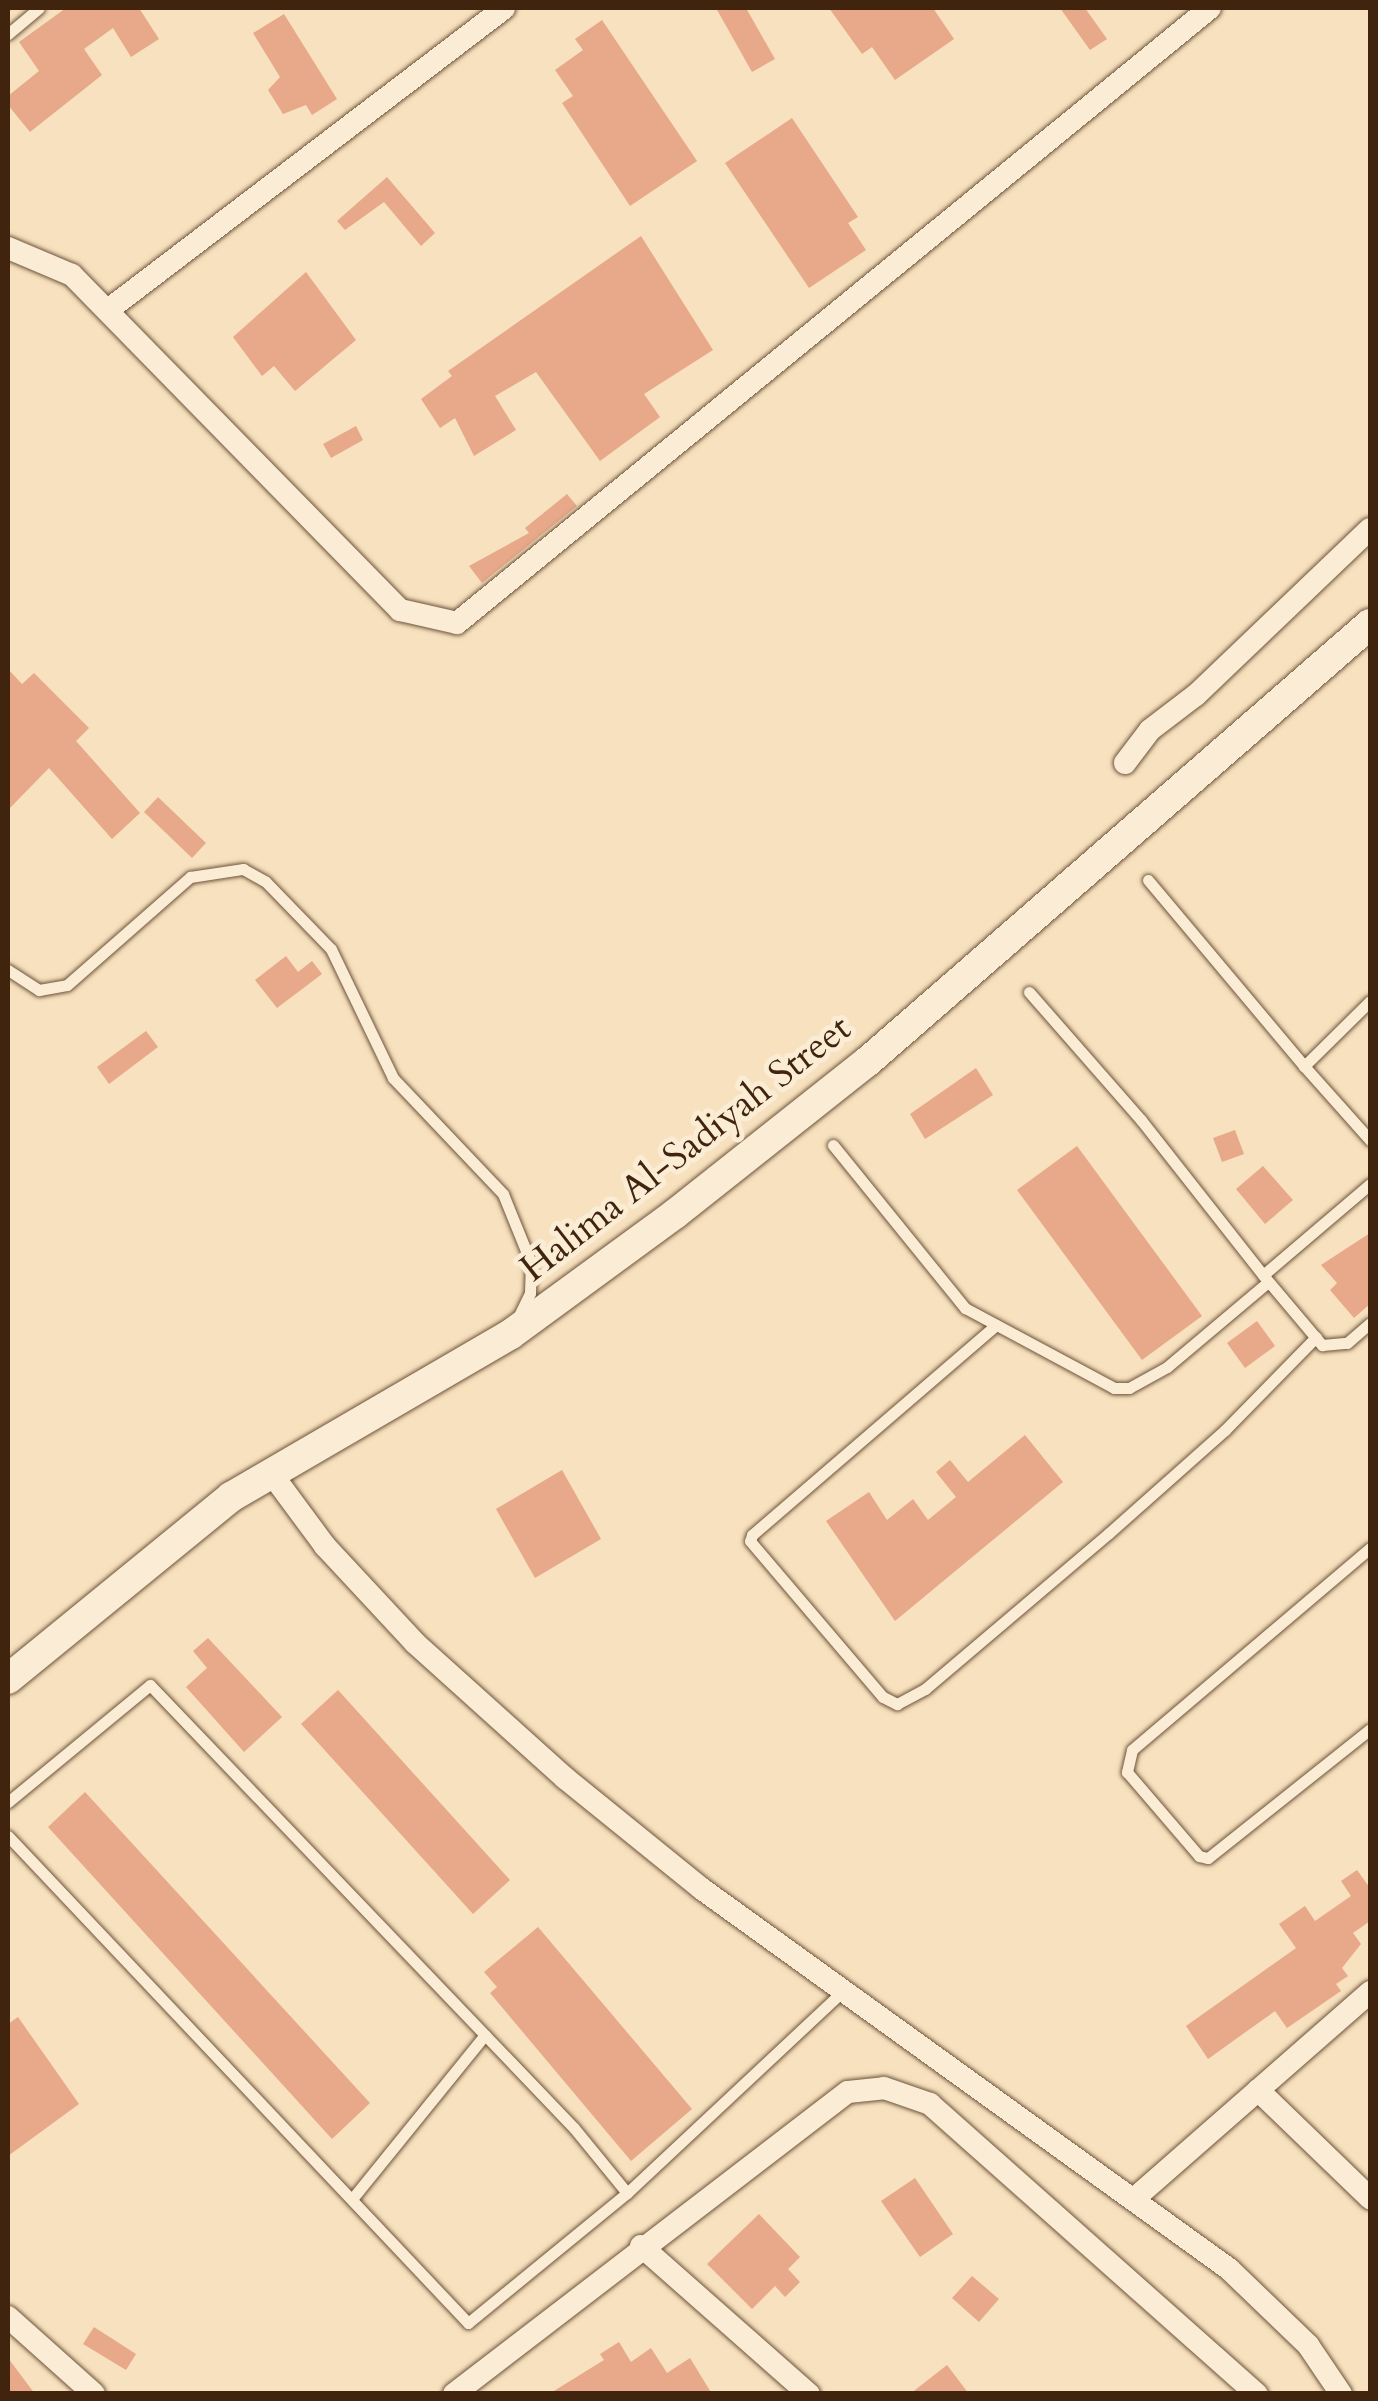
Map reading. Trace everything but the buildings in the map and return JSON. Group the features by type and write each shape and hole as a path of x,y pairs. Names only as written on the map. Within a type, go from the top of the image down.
{"street":[{"path":"108,310 504,8"},
{"path":"8,248 72,275 400,610 457,623 1210,8"},
{"path":"1124,763 1150,730 1196,695 1370,528"},
{"name":"Halima Al-Sadiyah Street","path":"8,1680 231,1497 510,1334 867,1062 1370,624"},
{"path":"271,1473 325,1546 415,1643 565,1778 702,1889 1135,2198 1229,2270 1308,2344 1341,2394"},
{"path":"1135,2198 1370,1992"},
{"path":"454,2394 640,2246 848,2092 884,2088 930,2104 1257,2394"},
{"path":"1258,2090 1370,2198"},
{"path":"640,2246 808,2394"},
{"path":"8,2317 94,2394"}],"lane":[{"path":"8,34 40,8"},
{"path":"8,970 39,990 67,985 190,877 242,869 266,882 331,949 392,1078 504,1194 531,1263 530,1293 510,1334"},
{"path":"1148,880 1370,1140"},
{"path":"1029,992 1141,1120 1316,1338 1326,1346 1347,1344 1370,1323"},
{"path":"1304,1066 1370,1001"},
{"path":"834,1146 939,1281 965,1308 1076,1372 1130,1388 1206,1337 1370,1184"},
{"path":"996,1324 752,1535 750,1541 883,1698 897,1704 925,1690 1109,1533 1316,1338"},
{"path":"1370,1548 1132,1750 1127,1772 1199,1856 1208,1858 1370,1729"},
{"path":"8,1802 150,1685 485,2035 628,2193"},
{"path":"8,1836 468,2323 628,2193 845,1990"},
{"path":"352,2199 485,2035"}]}
